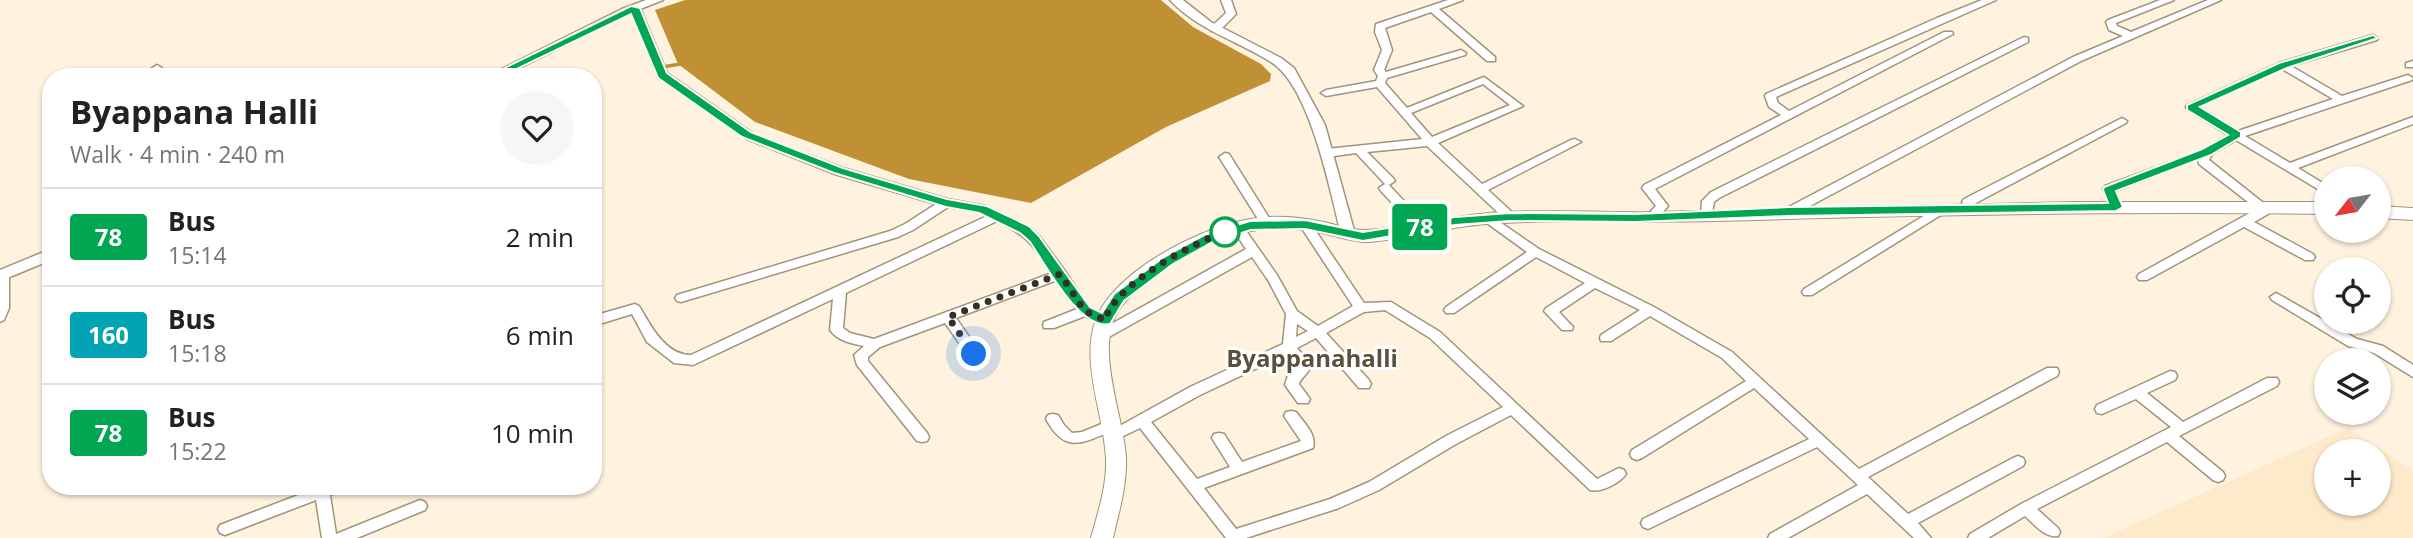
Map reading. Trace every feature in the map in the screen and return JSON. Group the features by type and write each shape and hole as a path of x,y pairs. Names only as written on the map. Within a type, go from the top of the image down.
{"main road":[{"path":"1102,538 1116,470 1105,396 1103,328 1119,298 1151,272 1199,243 1238,228 1267,224 1305,224 1370,236 1510,217 1658,217 1789,212 2116,207 2314,208"},
{"path":"2391,213 2413,214"}],"street":[{"path":"1176,0 1215,29 1287,67 1314,114 1348,234"},
{"path":"1215,29 1231,15 1226,0"},
{"path":"1458,0 1380,26 1387,50 1379,70 1382,80 1430,142 1510,217"},
{"path":"1788,115 1773,105 1770,96 1991,0"},
{"path":"2131,36 2113,28 2111,22 2169,0"},
{"path":"1789,212 2077,59 2217,0"},
{"path":"511,68 646,3 659,68 667,80 755,139 839,171 946,203 975,207 998,216 1031,236 1085,311 1103,328 1254,250"},
{"path":"1437,5 1491,59"},
{"path":"1658,217 1657,211 1662,206 1647,188 1948,34"},
{"path":"2314,183 2191,107 2283,65 2373,38"},
{"path":"1707,215 1708,201 1715,195 2024,40"},
{"path":"1326,93 1382,80 1461,53"},
{"path":"2283,65 2341,100"},
{"path":"2116,207 2109,190 2207,152 2236,135 2408,78"},
{"path":"1326,153 1430,142 1518,106 1484,80 1405,112"},
{"path":"2289,167 2413,120"},
{"path":"1970,210 1968,202 2122,121"},
{"path":"1479,190 1575,142"},
{"path":"1359,150 1421,227"},
{"path":"2143,277 2245,222 2266,207 2203,161 2207,152"},
{"path":"1224,157 1267,224"},
{"path":"681,298 894,234 946,203"},
{"path":"1808,292 1940,210"},
{"path":"602,318 635,309 652,339 679,360 692,360 998,216"},
{"path":"1489,218 1535,252 1650,310 1727,355 1921,537"},
{"path":"2245,222 2309,257"},
{"path":"1305,224 1362,308"},
{"path":"1238,228 1292,314 1318,332 1364,384"},
{"path":"1450,310 1535,252"},
{"path":"0,317 2,275 42,258"},
{"path":"922,437 862,362 861,355 875,344 1060,274"},
{"path":"1567,327 1550,311 1595,282"},
{"path":"840,292 836,330 846,337 875,344"},
{"path":"2276,297 2353,343 2378,349 2413,372"},
{"path":"1053,419 1059,432 1067,438 1078,439 1142,420 1362,308 1387,305 1429,330 1595,486 1619,474"},
{"path":"1606,338 1650,310"},
{"path":"1049,325 1085,311"},
{"path":"1292,314 1289,347 1304,365 1303,370 1293,379 1292,385 1303,399"},
{"path":"948,317 974,354"},
{"path":"1775,538 1864,481 2052,372"},
{"path":"2102,409 2170,376"},
{"path":"1637,454 1756,382"},
{"path":"1978,537 2026,508 2272,382"},
{"path":"2137,393 2218,476"},
{"path":"1142,420 1233,536 1334,504 1374,486 1451,440 1513,408"},
{"path":"1194,486 1308,444 1307,437 1291,416"},
{"path":"1219,438 1239,469"},
{"path":"1648,523 1820,440"},
{"path":"1907,522 2018,462"},
{"path":"225,529 310,495"},
{"path":"327,495 329,538"},
{"path":"341,538 420,506"},
{"path":"2026,508 2053,532"}],"shaded area":[{"path":"685,0 1161,0 1193,27 1261,64 1271,74 1270,81 1166,127 1031,203 909,179 755,122 678,64 655,10"},
{"path":"2348,428 2365,439 2324,439"},
{"path":"2314,443 2314,516 2391,516 2391,456 2413,470 2413,538 2103,538"}],"waterway":[{"path":"662,67 681,64"}],"bus line":[{"name":"78","path":"511,68 635,8 662,75 746,134 839,171 946,203 982,209 1025,230 1035,239 1085,311 1105,320 1119,298 1168,261 1209,239 1250,225 1305,224 1363,237 1455,221 1510,217 1636,218 1789,212 2116,207 2109,190 2207,152 2236,135 2191,107 2283,65 2373,38"}],"district":[{"name":"Byappanahalli","path":"1312,359"}],"route":[{"path":"974,354 948,317 1060,274 1085,311 1105,320 1119,298 1151,272 1191,247 1225,232"}]}
